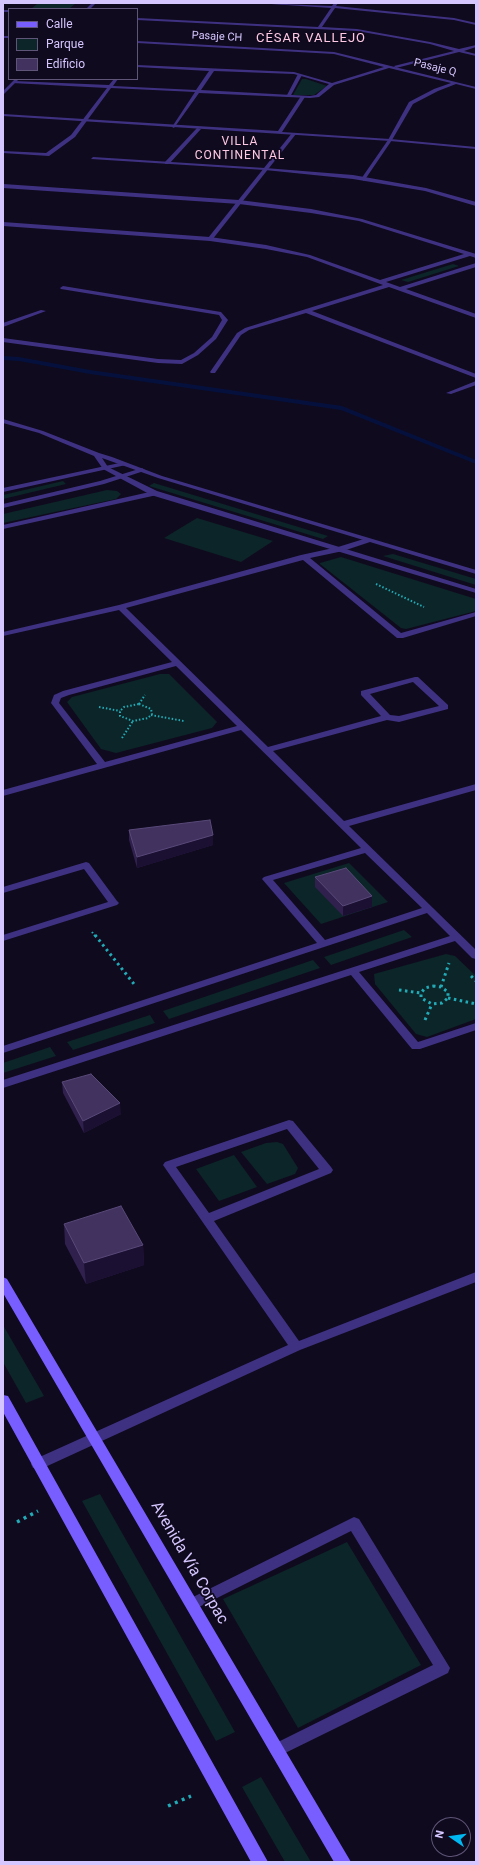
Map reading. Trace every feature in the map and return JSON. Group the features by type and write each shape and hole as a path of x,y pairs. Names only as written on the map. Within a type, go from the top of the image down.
{"main road":[{"name":"Avenida Vía Corpac","path":"3,1282 343,1862"},
{"path":"3,1400 260,1862"}],"street":[{"path":"258,3 335,5 411,14 476,24"},
{"path":"319,28 335,5"},
{"path":"138,19 319,28 389,35 476,55"},
{"name":"Pasaje CH","path":"138,42 322,51 344,54 390,66"},
{"path":"396,68 476,46"},
{"path":"138,66 294,73 332,84"},
{"path":"3,94 15,81 303,97 317,96 332,84 390,66"},
{"name":"Pasaje Q","path":"390,66 476,88"},
{"path":"174,127 212,70"},
{"path":"288,96 300,75"},
{"path":"3,152 47,155 73,136 115,80"},
{"path":"364,179 390,140 411,103 436,90 456,83"},
{"path":"279,133 303,97"},
{"path":"3,115 200,129 390,140 476,148"},
{"path":"166,163 200,129"},
{"path":"210,239 294,134"},
{"path":"93,158 265,169 364,179 426,190 476,204"},
{"path":"3,186 239,202 311,211 360,220 476,256"},
{"path":"3,224 210,239 242,243 293,253 476,316"},
{"path":"379,282 476,252"},
{"path":"400,289 476,265"},
{"path":"213,372 239,334 247,329 389,285"},
{"path":"3,340 158,361 182,362 196,354 214,338 224,320 221,314 63,288"},
{"path":"3,325 43,310"},
{"path":"307,311 476,376"},
{"path":"449,393 476,383"},
{"path":"3,421 48,435 96,455 142,470 367,540 476,572"},
{"path":"96,455 105,468 154,493 476,591"},
{"path":"3,490 124,464"},
{"path":"3,506 122,477 142,470"},
{"path":"3,527 154,493"},
{"path":"3,634 121,607 304,557 340,549 367,540"},
{"path":"304,557 400,636 475,616"},
{"path":"121,607 476,956"},
{"path":"103,766 55,703 57,697 66,693 178,663"},
{"path":"267,750 387,717 399,719 445,706 415,679 364,693 387,717"},
{"path":"3,793 243,727"},
{"path":"342,825 476,787"},
{"path":"323,944 266,879 367,849"},
{"path":"3,890 86,865 114,903 78,913 3,938"},
{"path":"3,1050 429,909"},
{"path":"3,1084 457,937"},
{"path":"352,970 416,1047 476,1026"},
{"path":"207,1219 327,1170 288,1124 169,1165 296,1347"},
{"path":"38,1464 296,1347 476,1277"},
{"path":"192,1604 354,1523 443,1668 277,1750"}],"path":[{"path":"374,583 427,608"},
{"path":"381,591 394,587"},
{"path":"118,744 134,721 148,718 152,714 151,709 139,704 131,705 120,711 120,716 134,721"},
{"path":"78,913 135,987"},
{"path":"441,987 450,959 443,961"},
{"path":"466,970 476,981"},
{"path":"433,986 441,987 448,992 448,998 442,1003 432,1004 421,998 421,993 425,988 433,986"},
{"path":"448,998 476,1004"},
{"path":"17,1522 38,1511"},
{"path":"168,1806 191,1796"}],"green space":[{"path":"38,3 76,3 70,8 32,8"},
{"path":"302,79 327,86 314,95 293,95"},
{"path":"453,264 459,266 408,282 401,280"},
{"path":"63,481 66,484 3,499 3,495"},
{"path":"154,483 328,536 323,539 149,486"},
{"path":"107,490 117,491 121,494 116,499 3,523 3,514"},
{"path":"197,518 273,541 241,562 164,538"},
{"path":"393,554 476,579 476,585 383,556"},
{"path":"341,557 476,599 476,611 406,629 401,628 320,564"},
{"path":"160,674 169,674 217,722 212,728 116,753 101,749 67,702 72,697"},
{"path":"349,863 388,902 321,924 284,883"},
{"path":"404,930 412,937 331,965 324,957"},
{"path":"446,954 455,956 476,976 476,1019 427,1037 416,1034 375,984 374,974"},
{"path":"313,960 320,968 169,1019 163,1011"},
{"path":"150,1015 155,1023 73,1050 67,1042"},
{"path":"50,1047 56,1056 3,1073 3,1063"},
{"path":"277,1142 283,1144 298,1168 295,1174 267,1184 241,1152 266,1143"},
{"path":"234,1155 257,1187 219,1201 196,1169"},
{"path":"3,1325 44,1396 26,1403 3,1362"},
{"path":"100,1494 235,1732 216,1741 82,1501"},
{"path":"347,1542 421,1665 298,1728 223,1599"},
{"path":"261,1777 311,1862 285,1862 242,1787"}],"building":[{"path":"210,820 213,835 137,857 129,830"},
{"path":"346,868 372,896 343,906 315,877"},
{"path":"91,1074 120,1103 83,1121 62,1082"},
{"path":"121,1206 143,1245 84,1263 64,1224"}],"waterway":[{"path":"3,358 19,359 90,372 342,408 476,462"}],"district":[{"name":"CÉSAR VALLEJO","path":"311,39"},
{"name":"VILLA CONTINENTAL","path":"240,149"}]}
